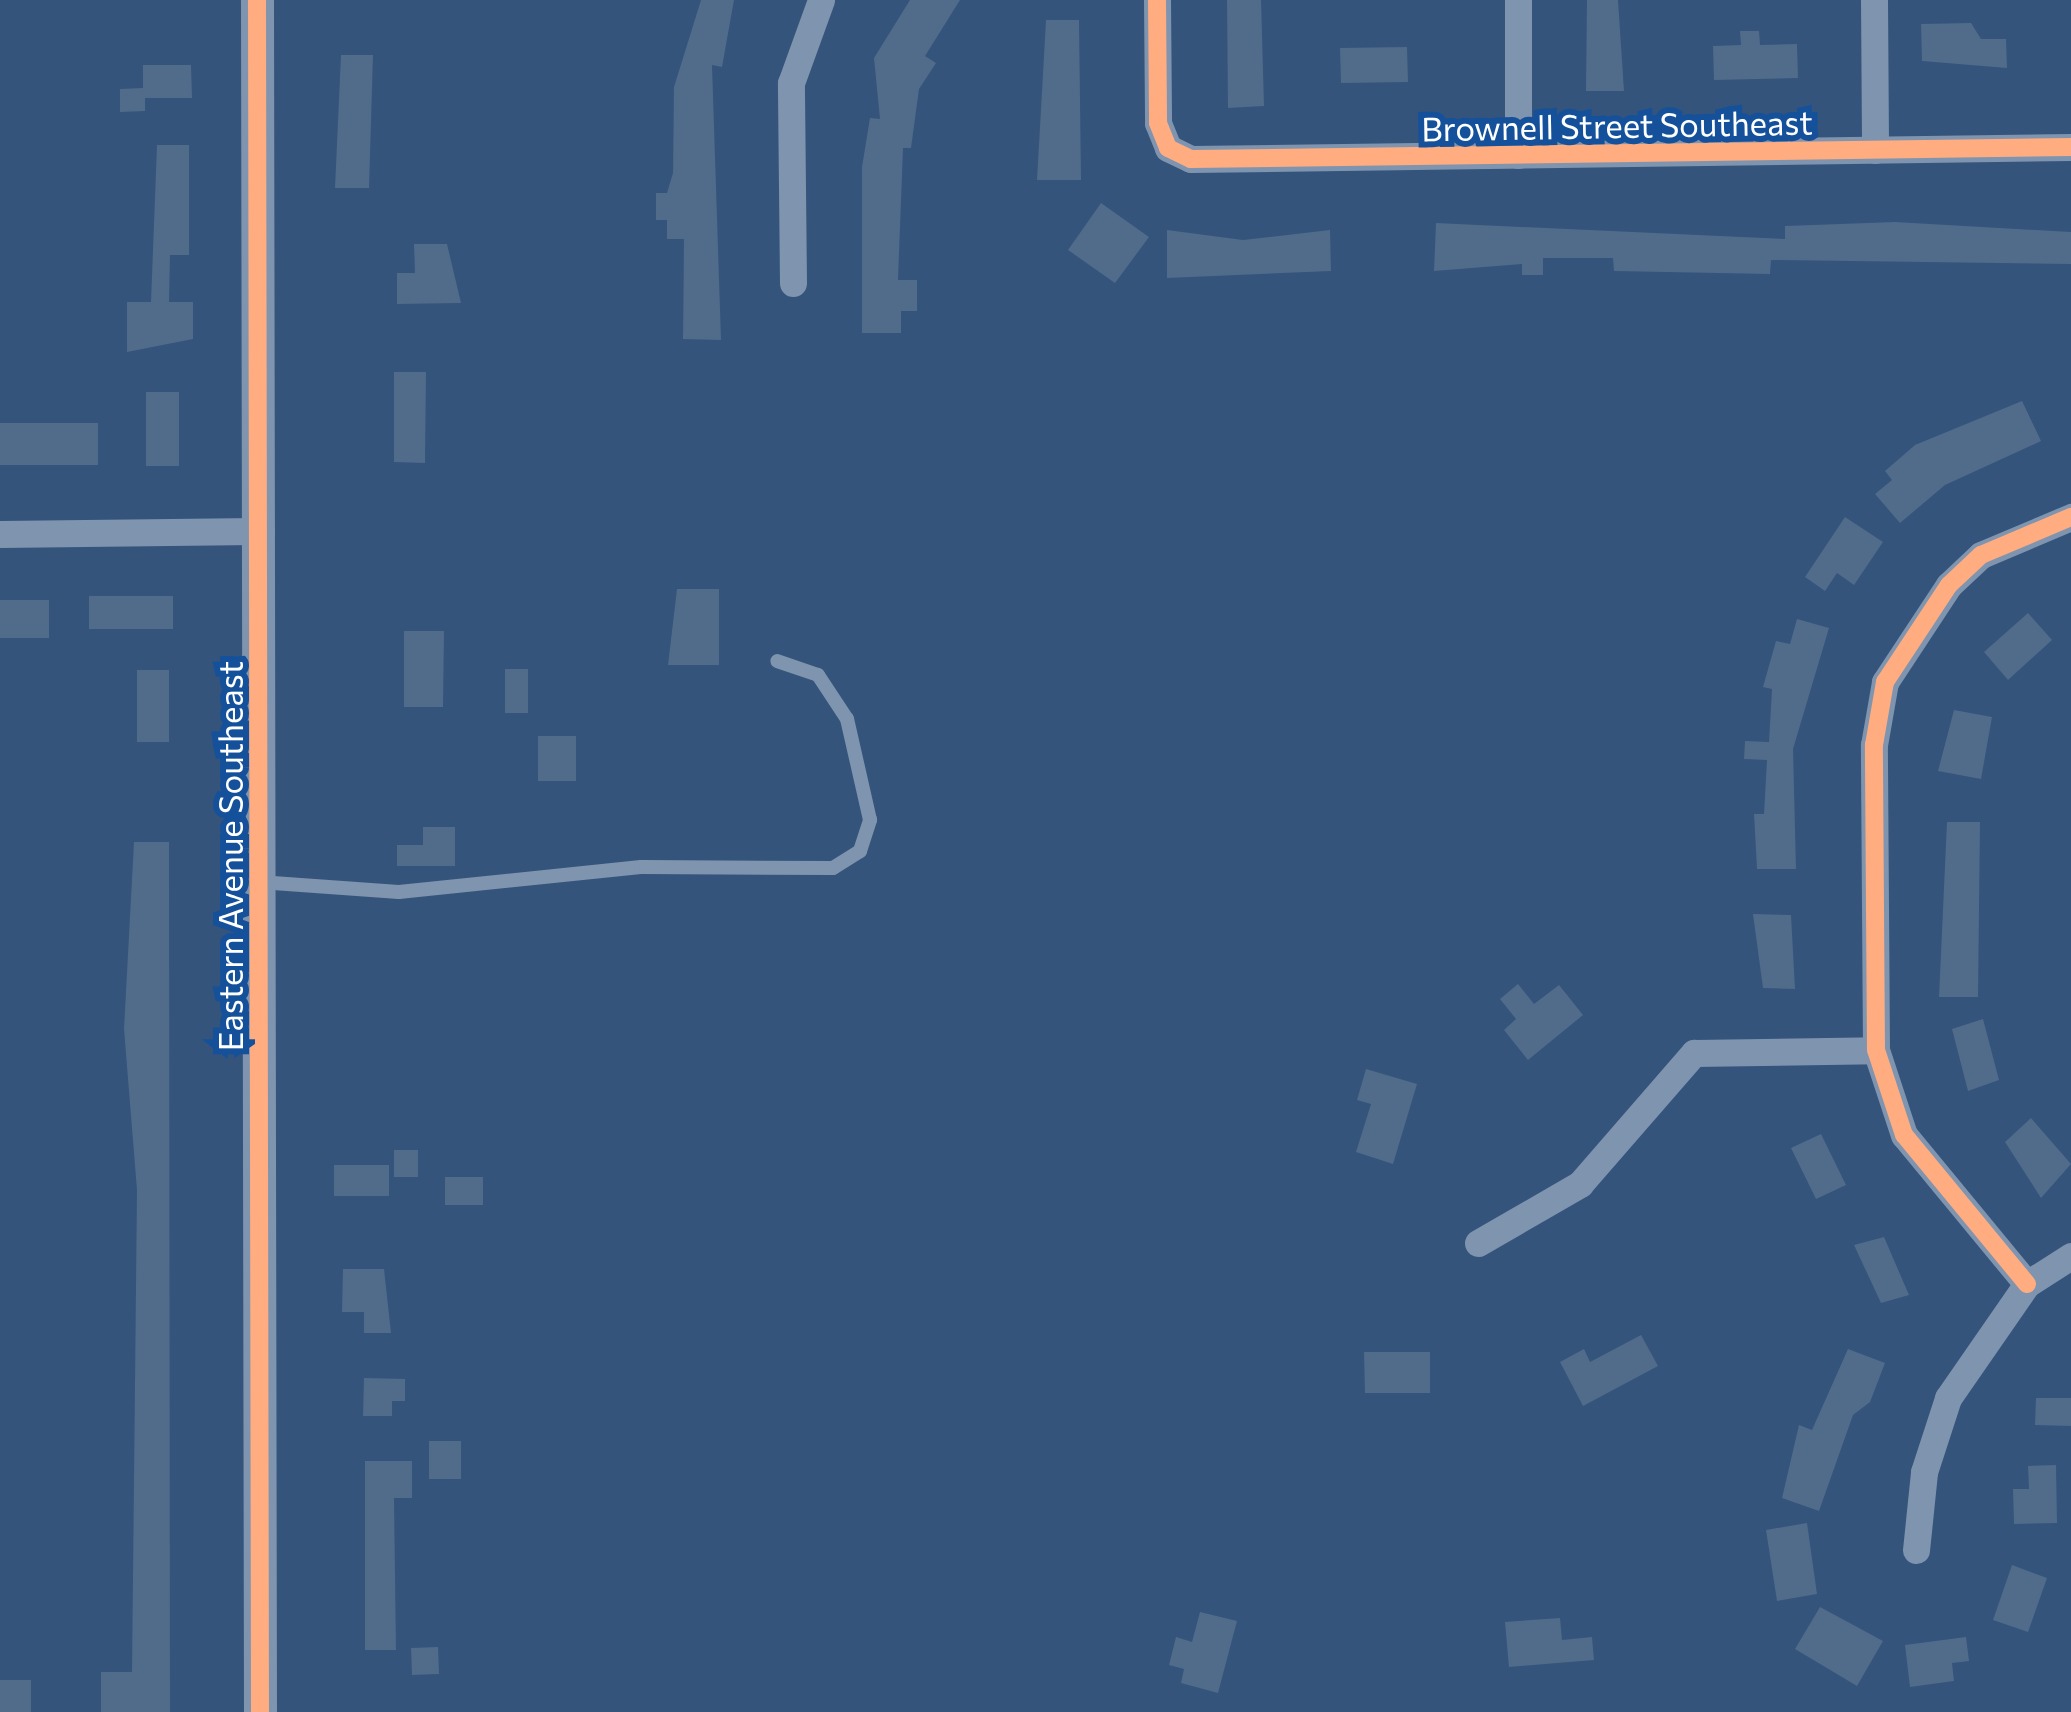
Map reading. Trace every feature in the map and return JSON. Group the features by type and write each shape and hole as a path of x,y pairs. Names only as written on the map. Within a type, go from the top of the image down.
{"street":[{"name":"Eastern Avenue Southeast","path":"257,0 260,1712"},
{"path":"793,283 791,83 821,0"},
{"name":"Brownell Street Southeast","path":"1156,0 1158,123 1168,148 1256,164 2071,147"},
{"path":"1518,0 1518,155"},
{"path":"1874,0 1875,150"},
{"path":"2027,1284 1904,1135 1876,1050 1874,745 1886,682 1949,585 1982,555 2071,517"},
{"path":"0,534 261,531"},
{"path":"1478,1243 1580,1184 1694,1053 1876,1050"},
{"path":"1916,1550 1924,1472 1948,1398 2027,1284 2071,1256"}],"lane":[{"path":"259,882 399,892 641,867 832,868 860,851 870,820 847,719 818,675 777,661"}],"building":[{"path":"701,0 734,0 722,67 712,65 721,340 683,339 684,239 667,239 667,220 656,220 656,193 667,193 673,173 674,87"},
{"path":"910,0 960,0 925,56 936,63 919,89 911,148 903,148 898,280 917,280 917,311 901,311 901,333 862,333 862,167 870,118 880,119 874,58"},
{"path":"1227,0 1261,0 1264,106 1228,108"},
{"path":"1587,0 1618,0 1624,91 1586,91"},
{"path":"1046,20 1079,20 1081,180 1037,180"},
{"path":"1971,23 1981,39 2006,39 2007,68 1922,61 1921,24"},
{"path":"1740,31 1759,31 1760,45 1797,44 1798,78 1714,80 1713,46 1741,45"},
{"path":"1407,47 1408,82 1341,83 1340,48"},
{"path":"341,55 373,55 369,188 335,188"},
{"path":"143,65 191,65 192,98 145,98 145,111 120,112 120,89 143,88"},
{"path":"157,145 189,145 189,255 170,255 169,302 193,302 193,339 127,352 127,302 151,302"},
{"path":"1101,203 1149,237 1115,283 1068,250"},
{"path":"1895,222 2071,232 2071,264 1771,260 1770,274 1614,271 1613,258 1543,258 1543,275 1522,275 1522,264 1434,271 1436,223 1785,239 1785,226"},
{"path":"1167,230 1243,240 1330,230 1331,271 1167,278"},
{"path":"414,244 447,244 461,303 397,304 397,273 415,273"},
{"path":"394,372 426,372 425,463 394,462"},
{"path":"146,392 179,392 179,466 146,466"},
{"path":"2022,401 2041,441 1945,485 1900,523 1875,494 1892,480 1885,471 1915,445"},
{"path":"0,423 98,423 98,465 0,465"},
{"path":"1845,517 1883,542 1854,585 1837,573 1825,591 1805,577"},
{"path":"677,589 719,589 719,665 668,665"},
{"path":"89,596 173,596 173,629 89,629"},
{"path":"0,600 49,600 49,638 0,638"},
{"path":"2028,613 2052,640 2008,680 1984,652"},
{"path":"1797,619 1829,628 1793,749 1796,869 1757,869 1754,814 1764,814 1767,760 1744,759 1745,741 1769,742 1772,689 1763,687 1776,641 1790,644"},
{"path":"404,631 444,631 443,707 404,707"},
{"path":"505,669 528,669 528,713 505,713"},
{"path":"137,670 169,670 169,742 137,742"},
{"path":"1954,710 1992,717 1981,779 1938,771"},
{"path":"538,736 576,736 576,781 538,781"},
{"path":"1947,822 1980,822 1978,997 1939,997"},
{"path":"423,827 455,827 455,866 397,866 397,845 423,845"},
{"path":"134,842 169,842 170,1712 101,1712 101,1672 132,1672 137,1190 124,1029"},
{"path":"1753,914 1791,915 1795,989 1763,988"},
{"path":"1518,984 1534,1004 1559,985 1583,1015 1528,1060 1504,1030 1516,1019 1500,999"},
{"path":"1983,1019 1999,1080 1968,1091 1952,1029"},
{"path":"1366,1069 1417,1084 1393,1164 1356,1152 1371,1104 1357,1100"},
{"path":"2031,1118 2071,1164 2041,1198 2005,1142"},
{"path":"1821,1134 1846,1185 1816,1199 1791,1148"},
{"path":"394,1150 418,1150 418,1177 394,1177"},
{"path":"334,1165 389,1165 389,1196 334,1196"},
{"path":"445,1177 483,1177 483,1205 445,1205"},
{"path":"1884,1237 1909,1295 1881,1303 1854,1245"},
{"path":"343,1269 384,1269 391,1333 364,1333 364,1312 342,1312"},
{"path":"1641,1335 1658,1366 1583,1406 1560,1362 1584,1349 1590,1362"},
{"path":"1848,1349 1885,1363 1870,1402 1853,1415 1819,1511 1782,1498 1799,1425 1812,1430"},
{"path":"1364,1352 1430,1352 1430,1393 1365,1393"},
{"path":"364,1378 405,1379 405,1401 392,1401 392,1416 363,1416"},
{"path":"2036,1398 2071,1398 2071,1426 2035,1425"},
{"path":"429,1441 461,1441 461,1479 429,1479"},
{"path":"365,1461 412,1461 412,1498 394,1498 396,1650 365,1650"},
{"path":"2056,1465 2057,1523 2014,1524 2013,1489 2029,1489 2028,1466"},
{"path":"1807,1523 1817,1594 1777,1601 1766,1530"},
{"path":"2012,1565 2047,1578 2028,1632 1993,1620"},
{"path":"1820,1607 1883,1641 1857,1686 1795,1649"},
{"path":"1200,1612 1237,1621 1218,1693 1181,1683 1184,1669 1169,1665 1176,1637 1192,1642"},
{"path":"1560,1618 1562,1640 1592,1637 1594,1660 1509,1667 1505,1622"},
{"path":"1966,1637 1969,1661 1952,1663 1954,1681 1910,1687 1905,1645"},
{"path":"438,1647 439,1674 412,1675 411,1648"},
{"path":"0,1680 31,1680 31,1712 0,1712"}],"cycle path":[{"path":"257,0 260,1712"},
{"path":"1157,0 1158,123 1168,148 1191,159 2071,147"},
{"path":"2027,1284 1904,1135 1876,1050 1874,745 1885,682 1949,585 1981,555 2071,517"}]}
